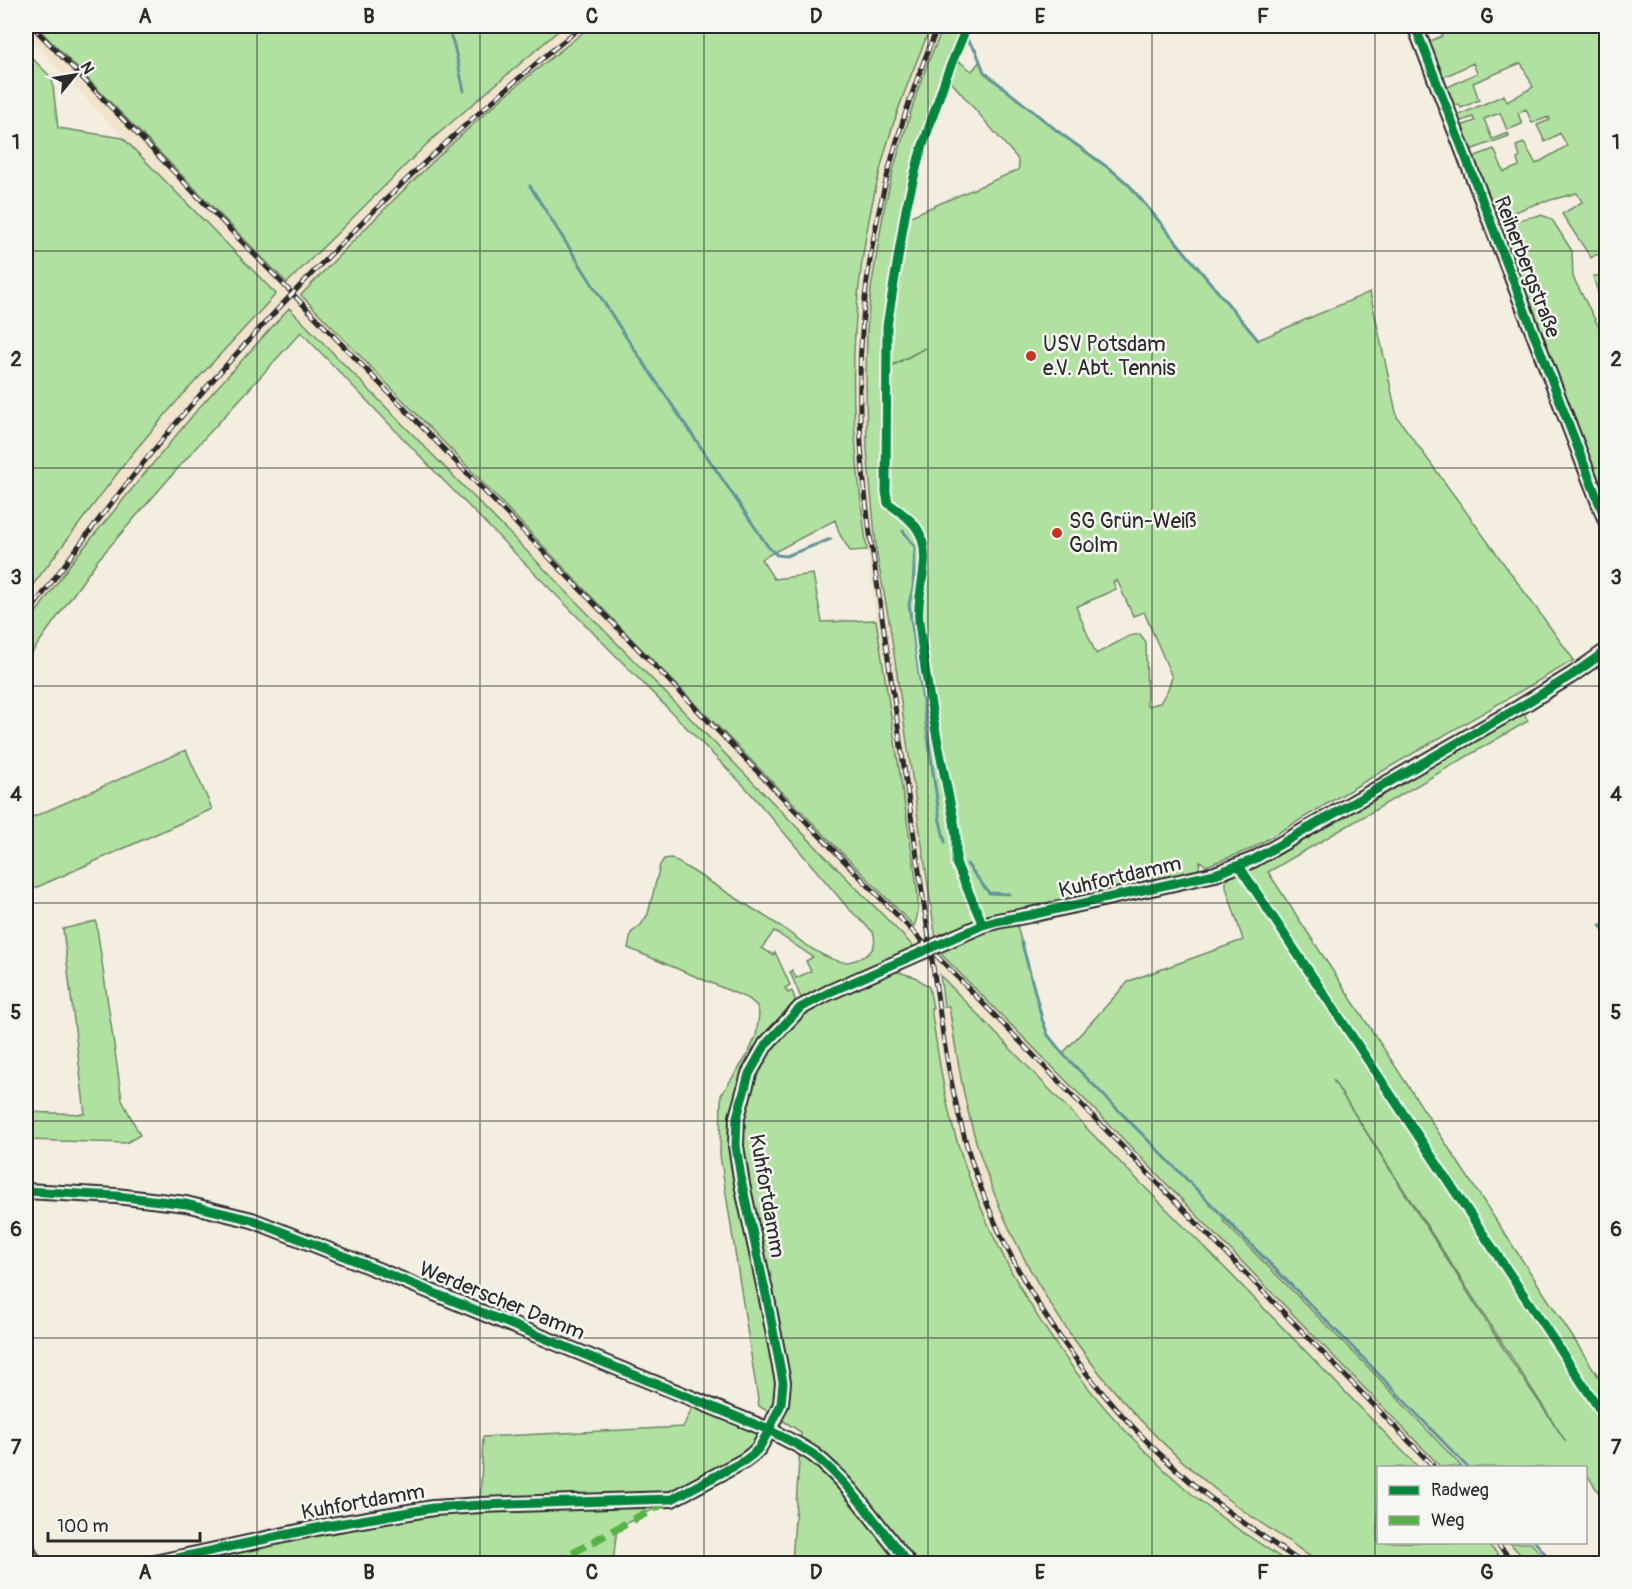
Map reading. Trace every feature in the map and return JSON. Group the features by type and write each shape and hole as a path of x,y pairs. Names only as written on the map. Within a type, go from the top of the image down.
{"street":[{"name":"Reiherbergstraße","path":"1415,26 1606,521"},
{"name":"Kuhfortdamm","path":"150,1563 326,1526 433,1508 672,1499 728,1471 759,1448 781,1404 783,1382 736,1146 737,1117 754,1062 766,1044 793,1013 828,993 984,925 1215,874 1253,860 1520,706 1572,675 1606,651"},
{"name":"Werderscher Damm","path":"26,1191 116,1196 186,1204 252,1220 769,1430 800,1446 823,1463 909,1563"},
{"path":"26,1544 29,1554 36,1563"}],"shaded area":[{"path":"26,26 36,26 287,283 431,140 525,58 564,26 591,26 520,83 371,222 301,295 1440,1466 1417,1466 1100,1142 878,910 289,308 197,410 71,563 26,627 26,594 50,561 132,454 177,401 276,295 26,35"},
{"path":"931,26 944,26 917,92 893,170 884,209 871,289 866,370 867,450 877,556 889,620 931,913 919,915 914,865 876,620 860,494 854,410 854,369 860,287 871,207 892,128"},
{"path":"949,1005 961,1081 981,1157 1013,1235 1054,1310 1073,1339 1119,1396 1171,1451 1229,1500 1322,1563 1289,1563 1241,1532 1187,1490 1125,1431 1052,1339 1010,1271 996,1243 964,1162 943,1085 931,1008"},
{"path":"1488,1544 1511,1544 1528,1563 1506,1563"}],"green space":[{"path":"36,26 564,26 431,140 287,283"},
{"path":"591,26 931,26 903,95 886,149 868,225 859,287 853,380 857,463 867,550 850,551 840,535 835,520 761,559 774,579 813,574 822,622 876,620 916,880 918,913 914,926 627,634 301,295 463,133 520,83"},
{"path":"944,26 967,26 949,64 951,65 947,76 955,64 960,62 972,71 980,61 984,72 1060,133 1114,172 1129,185 1258,340 1370,292 1397,417 1574,660 1251,849 1206,866 1200,861 1198,873 985,920 981,917 955,871 976,922 936,940 889,620 877,556 867,450 866,384 867,330 871,289 884,209 893,170 929,60","holes":["947,77 1017,158 1018,170 904,219 919,157","901,237 890,325 889,367 925,348 885,370 885,324","1117,580 1133,616 1144,612 1172,677 1160,703 1147,706 1146,642 1140,634 1129,636 1096,654 1076,607 1116,589 1113,582"]},
{"path":"1439,26 1606,26 1606,254 1595,255 1591,258 1562,214 1582,202 1577,193 1506,215 1499,216 1494,213 1473,157 1494,149 1504,172 1519,166 1517,159 1520,157 1516,146 1524,143 1536,164 1567,146 1560,133 1545,142 1537,125 1550,120 1549,117 1532,123 1526,109 1518,113 1522,124 1507,130 1500,113 1484,119 1492,139 1508,133 1509,136 1470,150 1461,126 1475,121 1473,117 1459,122 1457,116 1504,95 1507,102 1533,87 1521,63 1473,83 1479,100 1461,108 1459,104 1453,107 1446,88 1477,73 1473,63 1442,78 1428,42 1442,36"},
{"path":"26,52 52,78 58,128 123,138 276,294 177,401 132,454 26,594"},
{"path":"1540,215 1553,221 1572,251 1573,277 1606,341 1606,504 1503,236 1512,223"},
{"path":"1606,275 1606,302 1599,296 1593,276"},
{"path":"289,308 916,949 805,999 801,998 790,972 792,970 796,978 811,971 806,961 813,957 774,931 762,948 773,955 775,952 790,985 785,988 788,993 792,991 795,1005 767,1049 800,1012 895,971 915,977 929,987 945,1095 969,1177 1014,1277 1042,1324 1108,1412 1146,1452 1211,1509 1289,1563 792,1563 801,1432 759,1406 720,1155 721,1095 747,1056 756,1036 759,1014 757,1006 749,999 628,948 631,933 641,925 648,914 660,865 664,859 671,858 834,960 849,962 866,955 874,946 873,932 848,908 747,789 301,332 97,561 26,661 26,627 71,563 197,410"},
{"path":"1521,709 1528,721 1268,872 1606,1388 1606,1504 1587,1475 1587,1466 1467,1466 1224,1219 1223,1221 1372,1371 1461,1466 1440,1466 939,952 985,929 1016,922 1042,1019 1048,1035 1063,1053 1129,981 1243,940 1226,887 1226,879 1261,861","holes":["1333,1080 1566,1442 1512,1362"]},
{"path":"186,750 212,809 26,892 26,820"},
{"path":"96,921 122,1100 140,1135 126,1143 26,1140 26,1112 85,1114 63,929"},
{"path":"940,975 1417,1466 1377,1466 1377,1544 1488,1544 1506,1563 1329,1564 1320,1562 1225,1497 1177,1456 1140,1420 1074,1340 1046,1297 1021,1252 999,1205 981,1157 962,1082 949,1006 944,1006"},
{"path":"696,1400 769,1430 728,1471 617,1528 613,1563 150,1564 480,1505 483,1437 683,1427"},
{"path":"1511,1544 1532,1544 1549,1563 1528,1563"}],"waterway":[{"path":"447,26 454,45 464,91"},
{"path":"966,38 976,51 984,72 1129,185 1258,340"},
{"path":"530,186 624,334 769,548 777,555 786,556 831,539"},
{"path":"903,531 915,547 913,587 909,604 940,821 945,842"},
{"path":"967,864 989,893 1009,894"},
{"path":"1600,925 1606,933"},
{"path":"1022,943 1042,1019 1048,1035 1063,1054 1370,1365 1466,1466"},
{"path":"1537,1544 1554,1564"}],"railway":[{"path":"32,26 1433,1466"},
{"path":"26,617 149,455 275,313 418,168 515,81 582,26"},
{"path":"938,26 903,119 878,214 864,310 860,360 860,428 870,537 943,1035 957,1107 968,1150 1005,1244 1029,1289 1087,1374 1120,1413 1193,1484 1247,1526 1304,1564"},
{"path":"1498,1544 1515,1564"}],"marked path":[{"path":"552,1564 666,1502"}],"cycle path":[{"path":"967,26 946,77 919,157 906,209 887,326 886,492 888,503 912,523 922,539 924,570 919,601 919,621 925,671 954,821 956,863 983,925"},
{"path":"1415,26 1606,521"},
{"path":"150,1564 326,1526 433,1508 672,1499 744,1461 759,1448 769,1430 781,1404 783,1382 742,1184 736,1146 737,1117 749,1074 766,1044 800,1008 828,993 983,925 1215,874 1253,860 1520,707 1606,651"},
{"path":"1239,866 1606,1419"},
{"path":"26,1191 116,1196 186,1204 252,1220 769,1430 809,1451 840,1478 909,1564"}],"place":[{"name":"USV Potsdam e.V. Abt. Tennis","path":"1031,356"},
{"name":"SG Grün-Weiß Golm","path":"1057,533"}]}
